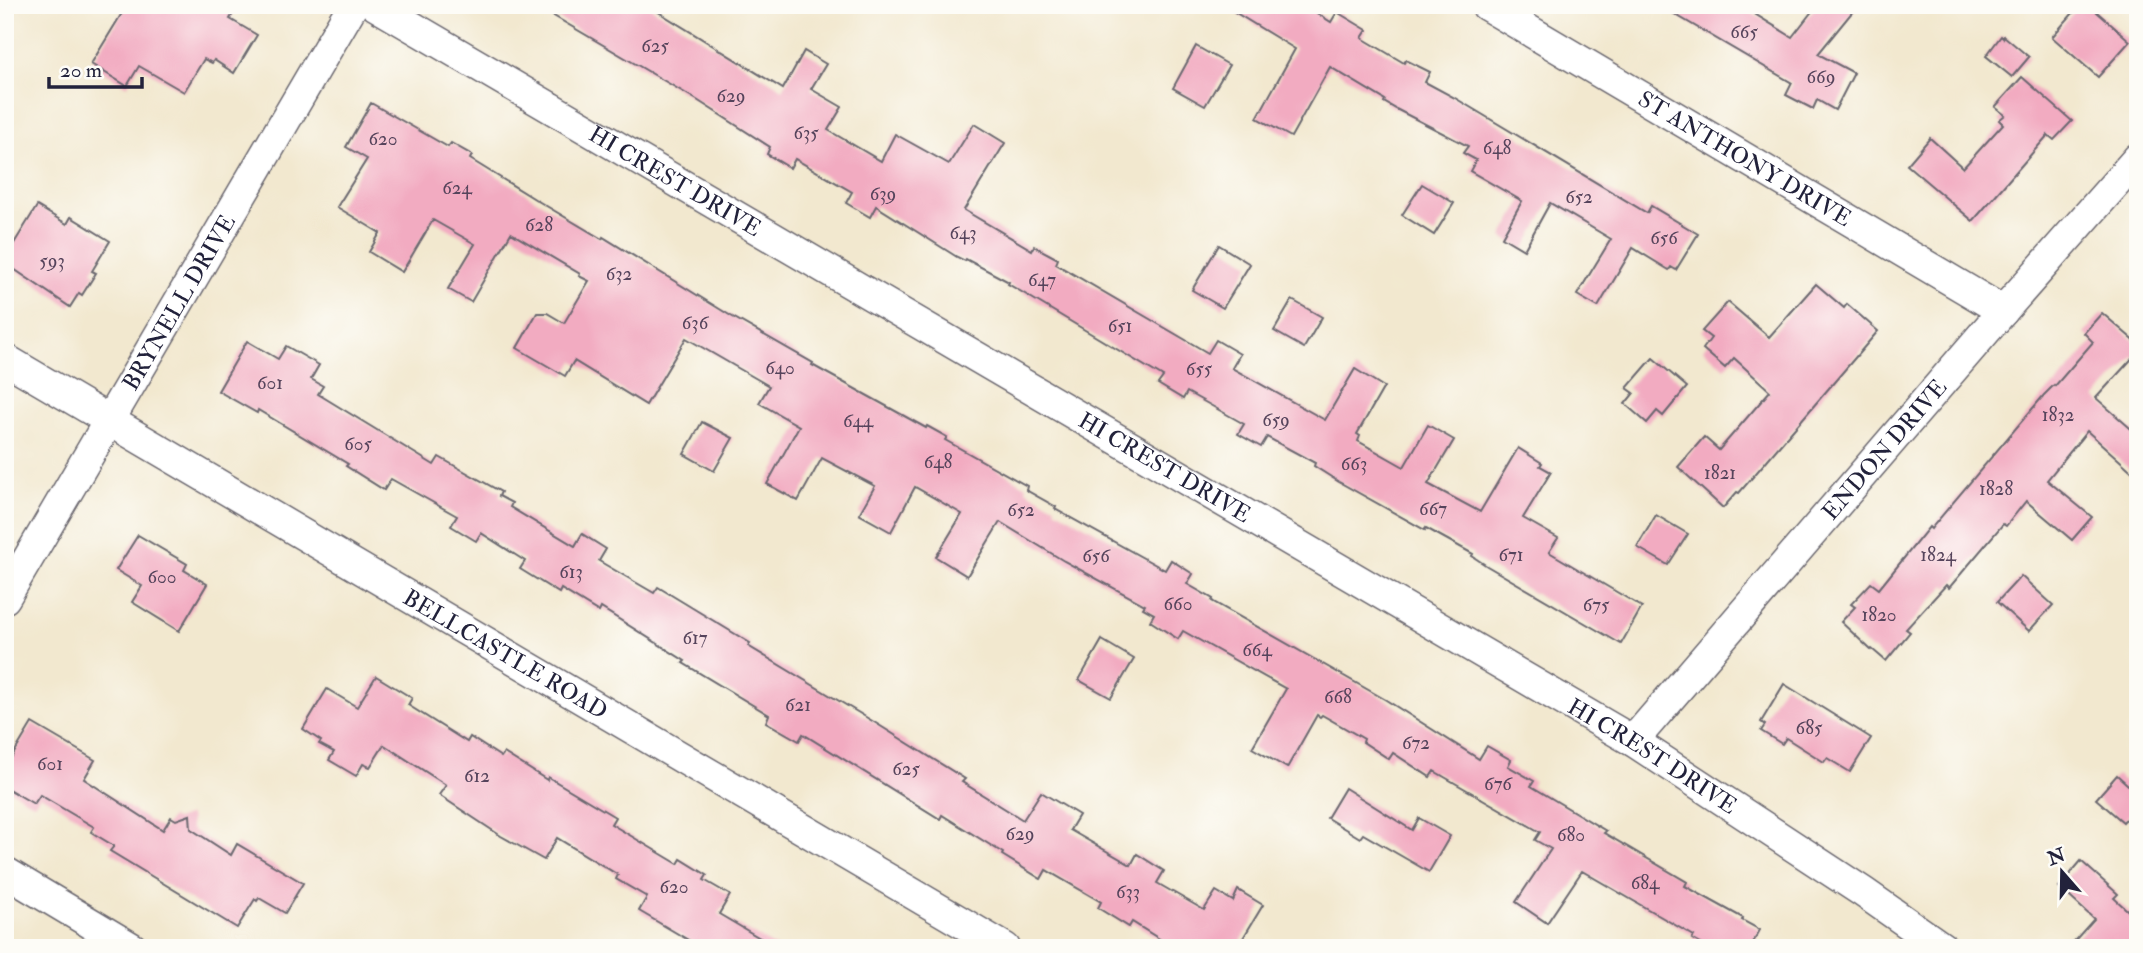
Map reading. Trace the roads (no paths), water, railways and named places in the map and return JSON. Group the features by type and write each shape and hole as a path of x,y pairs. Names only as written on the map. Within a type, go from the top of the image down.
{"street":[{"name":"BRYNELL DRIVE","path":"5,598 353,5"},
{"name":"HI CREST DRIVE","path":"375,5 1633,741 1863,892 1943,948"},
{"name":"ST ANTHONY DRIVE","path":"1486,5 2003,312"},
{"name":"ENDON DRIVE","path":"1633,741 2138,158"},
{"name":"BELLCASTLE ROAD","path":"5,359 1005,948"},
{"path":"5,872 132,948"}]}
